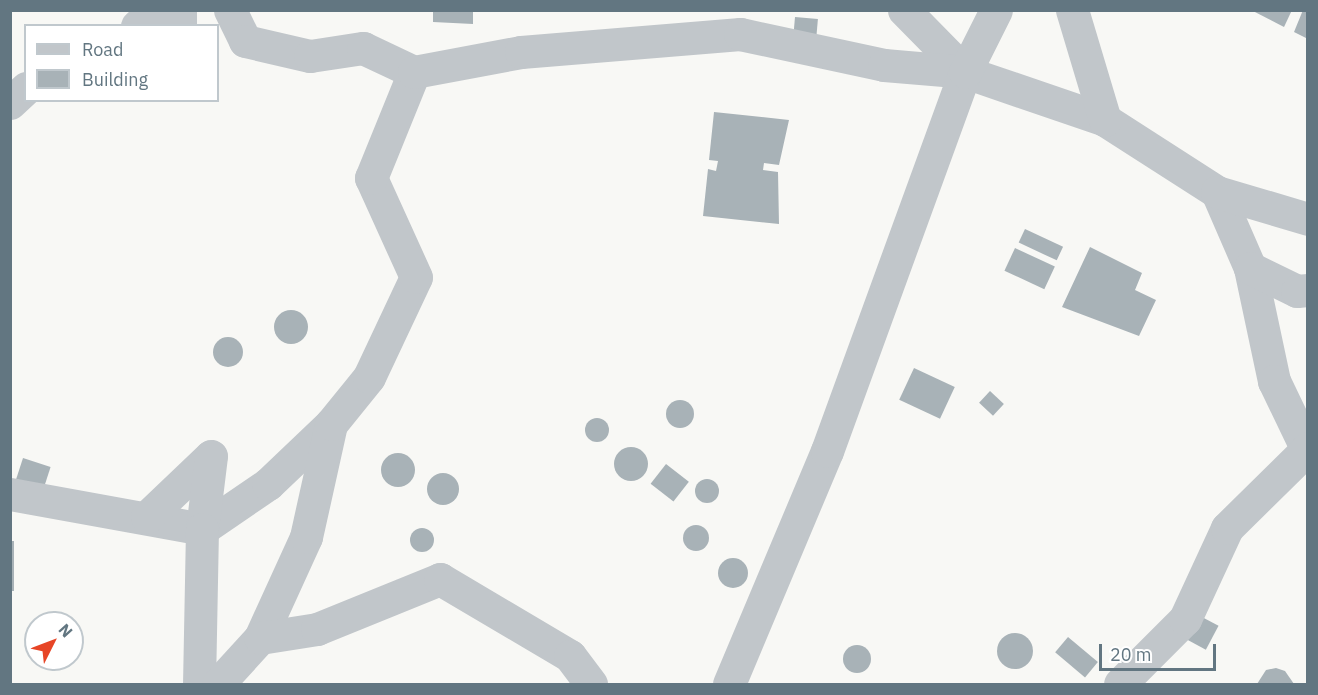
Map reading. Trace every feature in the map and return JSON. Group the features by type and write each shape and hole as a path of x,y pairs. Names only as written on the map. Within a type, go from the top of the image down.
{"street":[{"path":"139,24 155,10"},
{"path":"230,10 245,41 310,56 363,48 414,72 521,52 741,34 884,65 965,72 1105,120 1217,192 1308,219"},
{"path":"904,10 965,72"},
{"path":"729,684 827,451 965,72 996,10"},
{"path":"1072,10 1105,120"},
{"path":"10,494 147,517 202,529 268,484 331,424 369,377 416,277 371,178 414,72"},
{"path":"10,103 24,90"},
{"path":"1120,684 1185,619 1227,528 1307,450 1274,381 1250,268 1217,192"},
{"path":"1250,268 1297,291 1308,290"},
{"path":"218,684 260,638 306,537 331,424"},
{"path":"147,517 211,456 202,529 199,684"},
{"path":"260,638 317,629 440,579 570,656 591,684"}],"building":[{"path":"433,10 473,10 473,24 433,22"},
{"path":"1251,10 1292,10 1284,27"},
{"path":"1303,10 1308,10 1308,39 1294,32"},
{"path":"795,17 818,19 816,37 793,35"},
{"path":"714,112 789,120 779,165 764,163 763,170 778,172 779,224 703,216 708,169 716,171 718,161 709,160"},
{"path":"1025,229 1063,247 1057,260 1019,243"},
{"path":"1090,247 1142,273 1135,290 1156,300 1139,336 1062,307"},
{"path":"1015,248 1055,267 1044,289 1004,271"},
{"path":"291,310 303,315 308,327 303,339 291,344 279,339 274,327 279,315"},
{"path":"228,337 239,341 243,352 239,363 228,367 217,363 213,352 217,341"},
{"path":"914,368 955,387 940,419 899,400"},
{"path":"990,391 1004,404 993,416 979,403"},
{"path":"680,400 690,404 694,414 690,424 680,428 670,424 666,414 670,404"},
{"path":"592,418 602,418 609,425 609,435 602,442 592,442 585,435 585,425"},
{"path":"631,447 643,452 648,464 643,476 631,481 619,476 614,464 619,452"},
{"path":"398,453 410,458 415,470 410,482 398,487 386,482 381,470 386,458"},
{"path":"23,458 51,467 44,488 16,479"},
{"path":"666,464 689,482 673,502 651,484"},
{"path":"443,473 455,477 459,489 455,501 443,505 431,501 427,489 431,477"},
{"path":"707,479 715,483 719,491 715,499 707,503 699,499 695,491 699,483"},
{"path":"696,525 705,529 709,538 705,547 696,551 687,547 683,538 687,529"},
{"path":"422,528 431,531 434,540 431,549 422,552 413,549 410,540 413,531"},
{"path":"10,541 14,541 14,591 10,591"},
{"path":"733,558 743,563 748,573 743,583 733,588 723,583 718,573 723,563"},
{"path":"1200,616 1219,626 1206,650 1187,640"},
{"path":"1015,633 1028,638 1033,651 1028,664 1015,669 1002,664 997,651 1002,638"},
{"path":"1068,637 1098,662 1085,677 1055,652"},
{"path":"857,645 867,649 871,659 867,669 857,673 847,669 843,659 847,649"},
{"path":"1276,668 1285,671 1294,684 1257,684 1266,670"}]}
